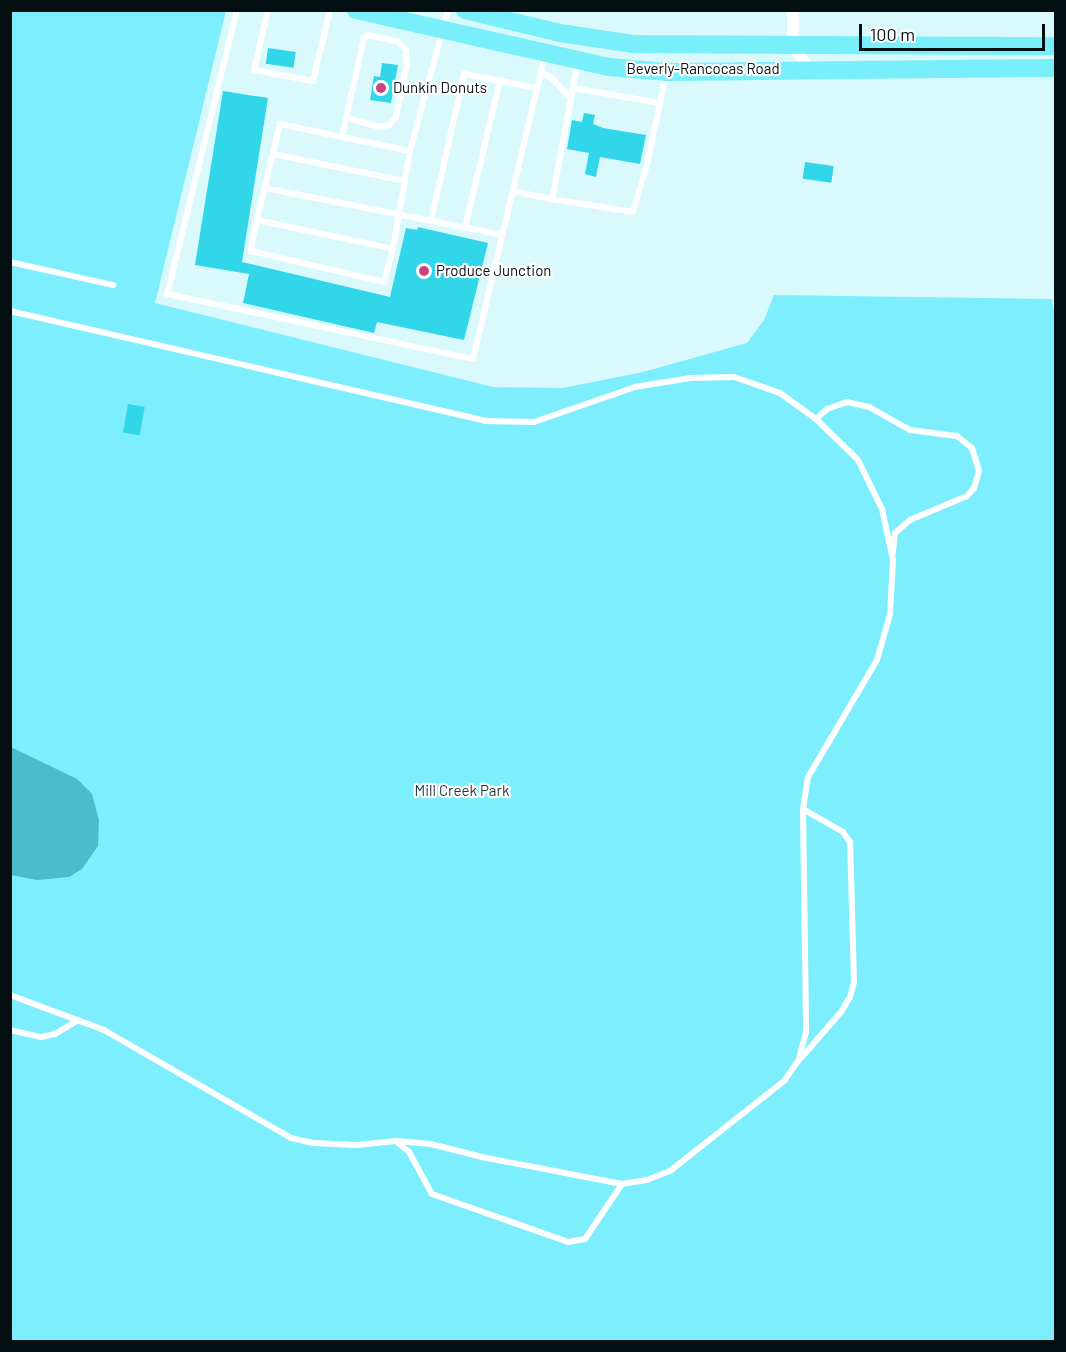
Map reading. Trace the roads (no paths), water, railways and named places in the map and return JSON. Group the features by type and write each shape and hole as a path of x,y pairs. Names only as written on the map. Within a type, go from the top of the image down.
{"main road":[{"name":"Beverly-Rancocas Road","path":"356,10 441,30 543,63 578,61 609,67 667,72 1056,68"},
{"name":"Beverly-Rancocas Road","path":"465,10 560,33 634,44 1056,46"}],"street":[{"path":"793,10 793,46 809,69"}],"lane":[{"path":"237,10 167,294 473,359 543,63"},
{"path":"268,10 254,70 313,81 330,10"},
{"path":"410,151 280,124 251,251 384,282 393,249 410,151 448,10"},
{"path":"342,137 346,118 364,38 368,35 397,41 406,50 407,64 396,117 389,125 380,127 346,118"},
{"path":"552,199 578,61"},
{"path":"543,63 553,79 571,99"},
{"path":"513,191 633,212 648,161 667,72"},
{"path":"431,221 463,76 467,73 537,88"},
{"path":"465,228 500,80"},
{"path":"573,88 660,103"},
{"path":"273,154 405,181"},
{"path":"265,188 502,235"},
{"path":"257,220 393,249"},
{"path":"10,262 113,285"},
{"path":"10,311 486,422 534,422 635,387 690,378 734,377 780,393 816,419 858,460 882,509 893,560"},
{"path":"798,1061 806,1032 803,809 808,777 877,660 890,614 895,533 910,520 967,496 974,488 979,471 972,448 957,436 910,430 869,407 847,402 828,409 816,419"},
{"path":"10,995 104,1030 291,1138 313,1143 356,1145 396,1140 431,1144 482,1157 622,1184 647,1180 670,1171 784,1082 798,1061 841,1012 850,998 854,982 850,842 843,832 803,809"},
{"path":"10,1030 41,1037 55,1034 78,1020"},
{"path":"396,1140 409,1152 432,1194 568,1242 585,1239 622,1184"}],"place":[{"name":"Dunkin Donuts","path":"381,88"},
{"name":"Produce Junction","path":"424,271"}],"park label":[{"name":"Mill Creek Park","path":"462,791"}]}
